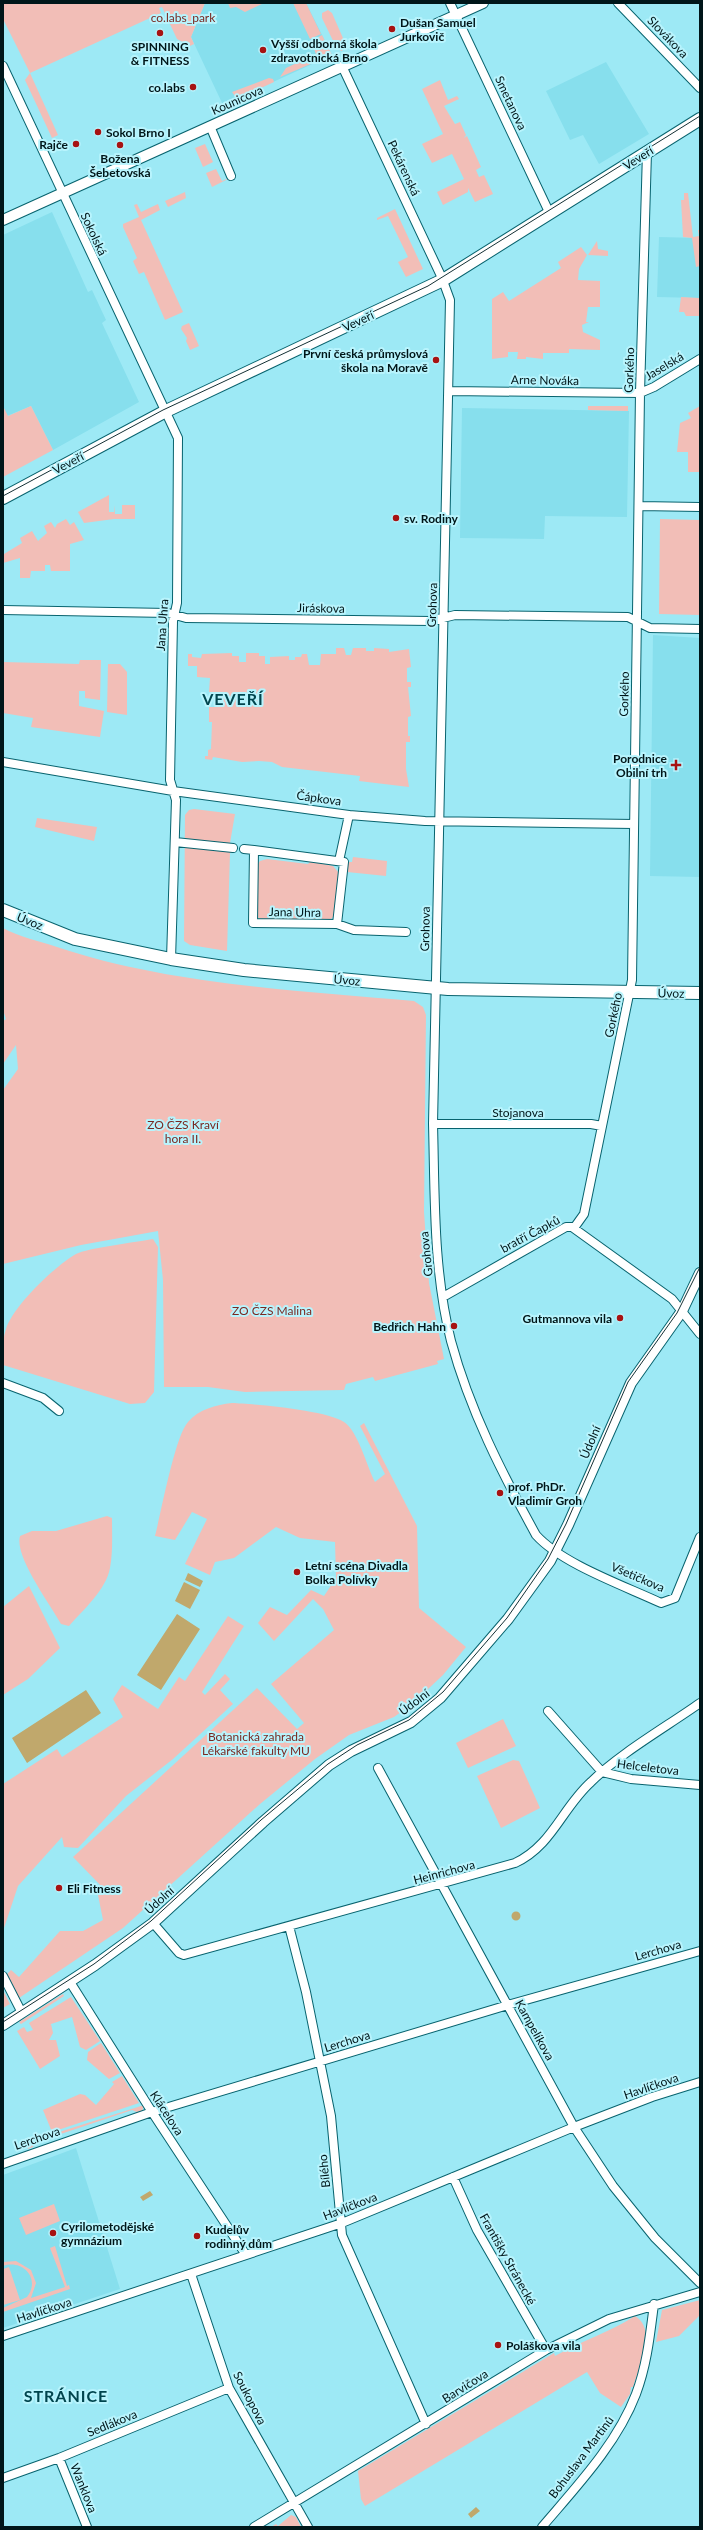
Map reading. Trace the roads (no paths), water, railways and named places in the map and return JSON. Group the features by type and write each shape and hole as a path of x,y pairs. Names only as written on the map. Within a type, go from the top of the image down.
{"main road":[{"name":"Veveří","path":"3,498 164,412 443,280 700,119"},
{"name":"Úvoz","path":"3,910 75,939 171,959 244,970 436,988 700,993"}],"street":[{"name":"Smetanova","path":"450,3 550,214"},
{"name":"Kounicova","path":"3,220 483,3"},
{"name":"Slovákova","path":"618,3 700,88"},
{"name":"Sokolská","path":"3,66 164,412"},
{"name":"Pekárenská","path":"342,66 443,280"},
{"path":"210,126 231,176"},
{"name":"Gorkého","path":"574,1228 584,1214 630,992 640,393 647,152"},
{"name":"Grohova","path":"443,280 450,300 433,1124 436,1240 442,1297 451,1341 474,1412 498,1466 536,1535 555,1551"},
{"name":"Jaselská","path":"640,393 654,387 700,359"},
{"name":"Arne Nováka","path":"449,391 640,393"},
{"name":"Jana Uhra","path":"164,412 178,438 177,604 174,615 170,780 176,800 171,959"},
{"path":"639,506 700,507"},
{"name":"Jiráskova","path":"3,610 168,613 186,618 408,621 431,621 455,615 628,617 650,628 700,629"},
{"name":"Čápkova","path":"3,762 173,791 349,815 440,821 634,824"},
{"name":"Jana Uhra","path":"337,924 344,862 339,861 349,815"},
{"path":"175,842 233,848"},
{"path":"244,849 339,861"},
{"name":"Jana Uhra","path":"254,850 252,923 337,924 354,930 406,932"},
{"name":"Stojanova","path":"433,1124 591,1124 602,1126"},
{"name":"bratří Čapků","path":"442,1297 566,1227 574,1228 672,1299 700,1334"},
{"name":"Údolní","path":"3,2025 70,1982 153,1923 263,1822 329,1765 358,1747 398,1729 434,1704 508,1619 555,1551 631,1383 682,1311 700,1273"},
{"path":"3,1383 43,1398 59,1411"},
{"name":"Všetičkova","path":"555,1551 661,1603 675,1598 700,1537"},
{"name":"Heinrichova","path":"153,1923 179,1953 184,1955 498,1869 527,1858 547,1840 580,1792 602,1772 700,1704"},
{"name":"Helceletova","path":"548,1711 602,1772 631,1779 700,1785"},
{"name":"Kampelíkova","path":"378,1768 574,2127 627,2204 655,2238 700,2283"},
{"name":"Bílého","path":"289,1926 321,2061 331,2116 342,2235 426,2424"},
{"name":"Lerchova","path":"3,2164 152,2112 508,2005 700,1951"},
{"path":"3,1976 22,2013"},
{"name":"Klácelova","path":"70,1982 152,2112 246,2255"},
{"name":"Havlíčkova","path":"3,2336 342,2223 574,2127 652,2097 700,2082"},
{"name":"Františky Stránecké","path":"453,2177 477,2230 546,2350"},
{"name":"Soukopova","path":"191,2274 229,2388 296,2503 308,2527"},
{"name":"Barvičova","path":"254,2527 296,2503 546,2350 609,2319 654,2304 700,2292"},
{"name":"Bohuslava Martinů","path":"542,2527 602,2454 625,2418 637,2393 648,2354 654,2304"},
{"name":"Sedlákova","path":"3,2478 59,2458 229,2388"},
{"name":"Wanklova","path":"59,2458 87,2527"}],"tram line":[{"path":"3,496 163,410 428,286 700,116"},
{"path":"3,2022 94,1964 151,1921 261,1820 328,1764 357,1745 409,1720 443,1692 507,1618 548,1559 566,1524 628,1382 677,1313 700,1267"}],"place":[{"name":"Dušan Samuel Jurkovič","path":"392,29"},
{"name":"SPINNING & FITNESS","path":"160,33"},
{"name":"Vyšší odborná škola zdravotnická Brno","path":"263,50"},
{"name":"co.labs","path":"193,87"},
{"name":"Sokol Brno I","path":"98,132"},
{"name":"Rajče","path":"76,144"},
{"name":"Božena Šebetovská","path":"120,145"},
{"name":"První česká průmyslová škola na Moravě","path":"436,360"},
{"name":"sv. Rodiny","path":"396,518"},
{"name":"Porodnice Obilní trh","path":"676,765"},
{"name":"Gutmannova vila","path":"620,1318"},
{"name":"Bedřich Hahn","path":"454,1326"},
{"name":"prof. PhDr. Vladimír Groh","path":"500,1493"},
{"name":"Letní scéna Divadla Bolka Polívky","path":"297,1572"},
{"name":"Eli Fitness","path":"59,1888"},
{"name":"Cyrilometodějské gymnázium","path":"53,2233"},
{"name":"Kudelův rodinný dům","path":"197,2236"},
{"name":"Poláškova vila","path":"498,2345"}],"district":[{"name":"VEVEŘÍ","path":"233,698"},
{"name":"STRÁNICE","path":"66,2395"}],"park label":[{"name":"co.labs_park","path":"183,17"},
{"name":"ZO ČZS Kraví hora II.","path":"183,1131"},
{"name":"ZO ČZS Malina","path":"272,1310"},
{"name":"Botanická zahrada Lékařské fakulty MU","path":"256,1743"}]}
